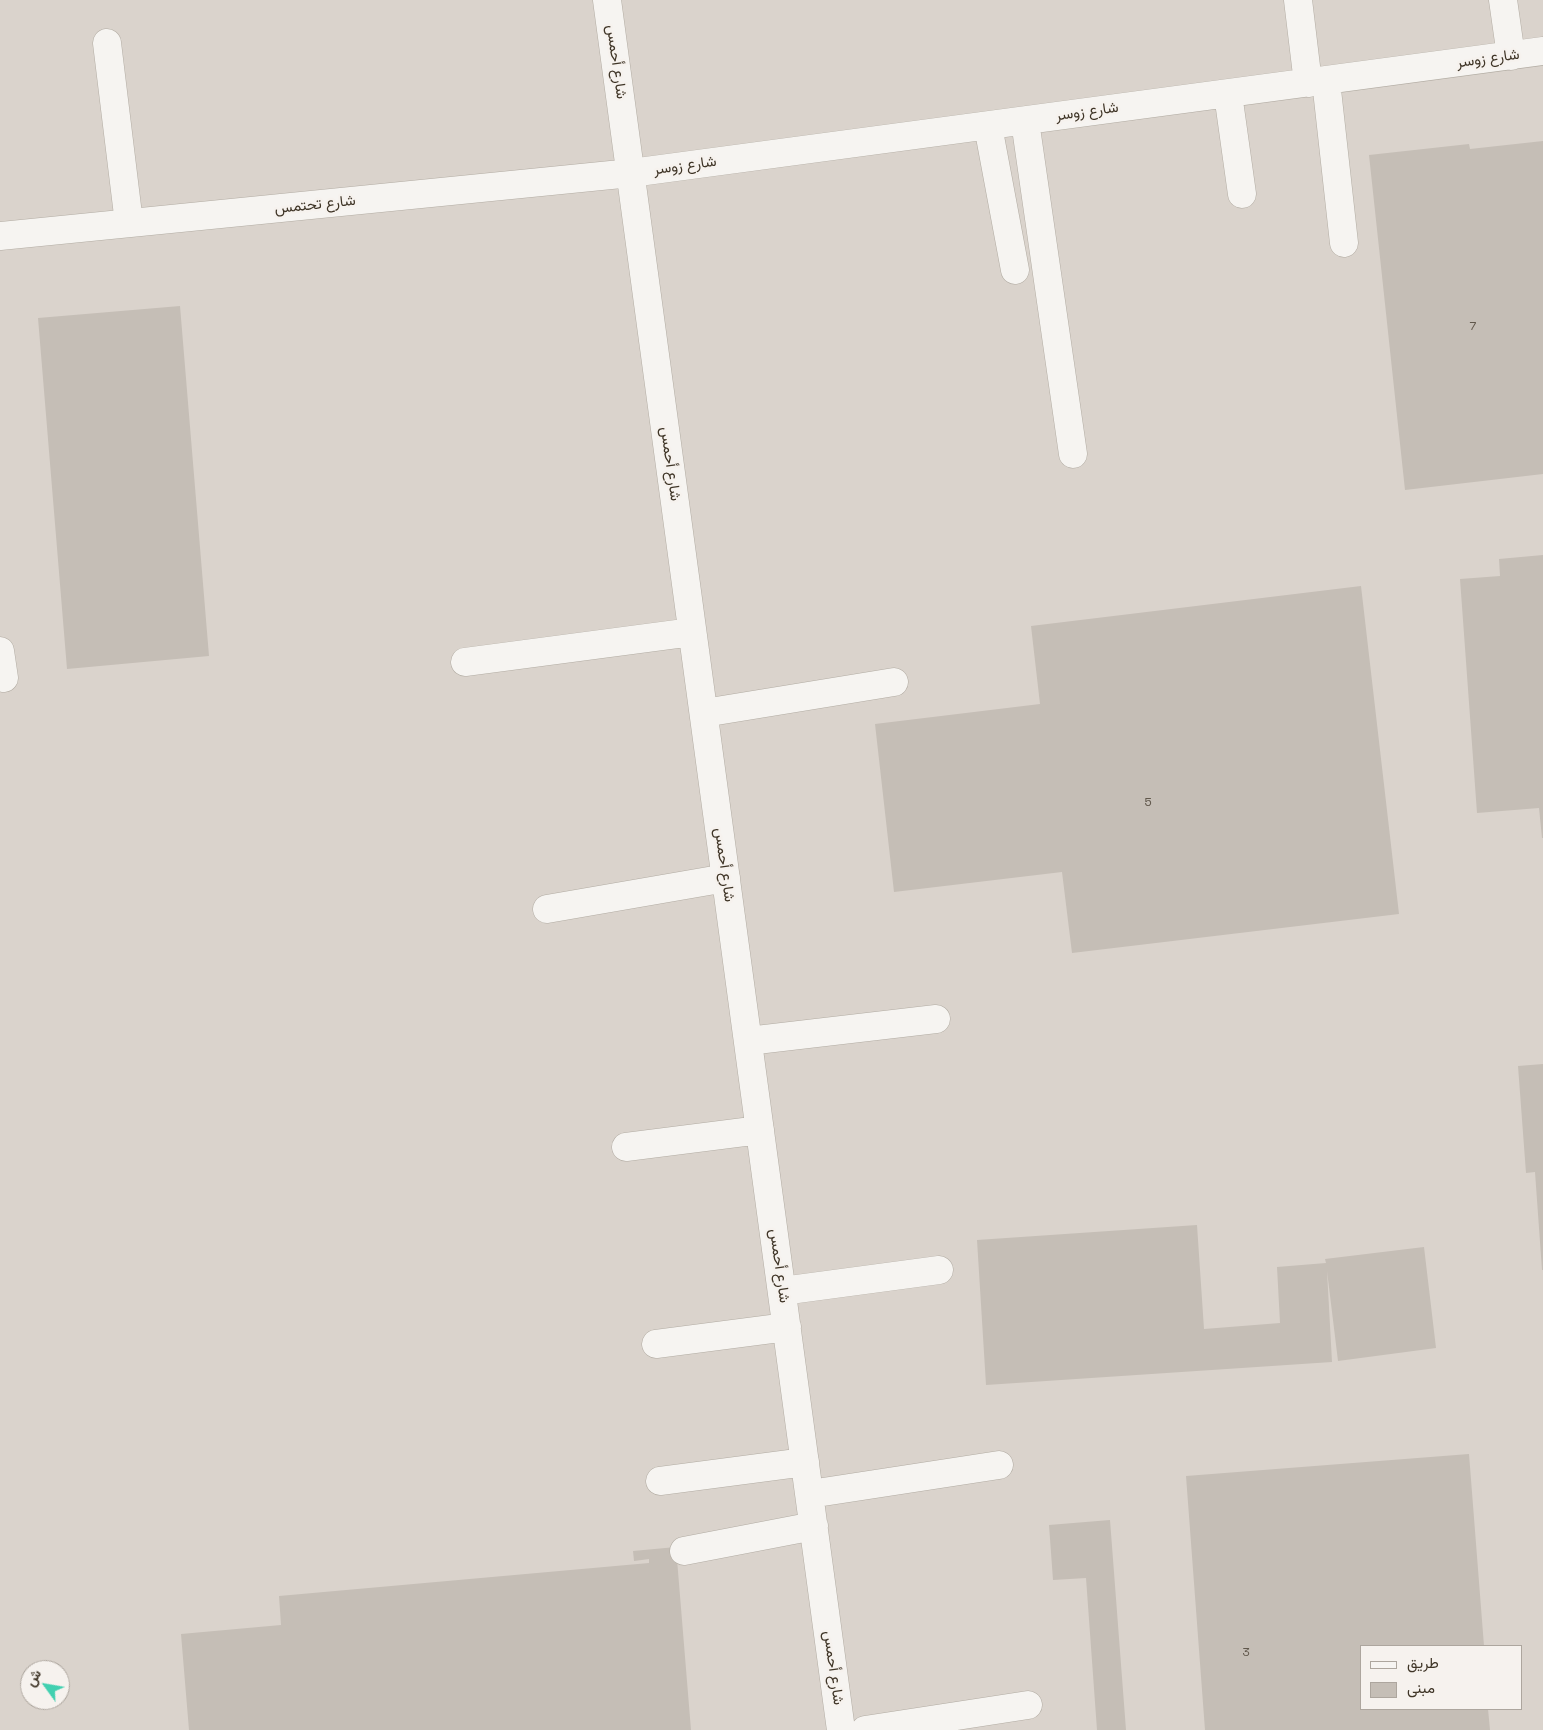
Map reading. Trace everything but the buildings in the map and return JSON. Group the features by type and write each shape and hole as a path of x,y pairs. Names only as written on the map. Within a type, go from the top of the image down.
{"lane":[{"name":"شارع أحمس","path":"607,0 842,1730"},
{"path":"1298,0 1317,82 1344,243"},
{"path":"1503,0 1511,56"},
{"path":"106,43 129,224"},
{"name":"شارع زوسر","path":"631,173 1543,51"},
{"path":"1228,94 1242,194"},
{"path":"1025,121 1073,454"},
{"path":"988,126 1015,270"},
{"name":"شارع تحتمس","path":"0,236 631,173"},
{"path":"465,662 692,632"},
{"path":"0,651 4,678"},
{"path":"704,713 894,682"},
{"path":"547,909 726,878"},
{"path":"748,1040 936,1019"},
{"path":"626,1147 760,1130"},
{"path":"782,1290 939,1270"},
{"path":"656,1344 787,1327"},
{"path":"660,1481 805,1462"},
{"path":"810,1494 999,1464"},
{"path":"684,1551 814,1526"},
{"path":"865,1730 1028,1704"}],"shaded area":[{"path":"0,0 1543,0 1543,1730 0,1730"}]}
